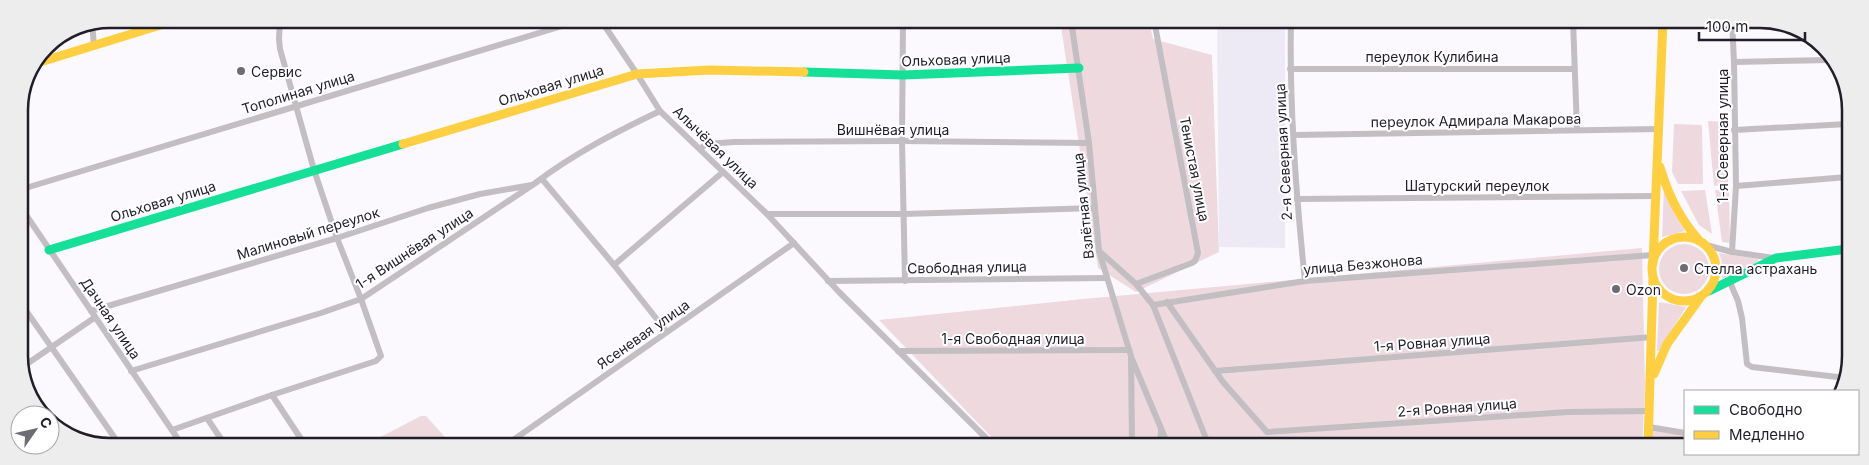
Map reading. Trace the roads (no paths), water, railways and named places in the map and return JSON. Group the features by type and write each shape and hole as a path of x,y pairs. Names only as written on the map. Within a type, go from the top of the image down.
{"street":[{"path":"43,61 146,28"},
{"path":"172,430 380,358 380,353 361,298 337,238 314,170 280,49 280,28"},
{"name":"Тополиная улица","path":"28,188 554,28"},
{"name":"Алычёвая улица","path":"606,28 660,111 767,214 828,281 985,437"},
{"path":"903,28 902,141 905,281"},
{"name":"Взлётная улица","path":"1073,28 1089,142 1098,251 1130,353 1132,437"},
{"name":"Тенистая улица","path":"1136,284 1192,263 1195,261 1198,252 1156,28"},
{"name":"2-я Северная улица","path":"1291,28 1290,70 1297,198 1305,282"},
{"path":"1573,28 1576,130"},
{"path":"1648,437 1653,259 1663,28"},
{"name":"1-я Северная улица","path":"1732,28 1736,186 1732,252"},
{"path":"93,30 94,46"},
{"path":"1734,62 1825,60"},
{"name":"Ольховая улица","path":"49,250 637,74 709,70 903,75 1079,68"},
{"name":"переулок Кулибина","path":"1290,70 1574,68"},
{"name":"1-я Вишнёвая улица","path":"131,371 321,313 361,298 542,179 561,164 610,135 660,111"},
{"path":"1734,130 1842,124"},
{"name":"переулок Адмирала Макарова","path":"1294,135 1658,129"},
{"name":"Вишнёвая улица","path":"700,149 706,144 734,142 1089,142"},
{"path":"1650,389 1659,358 1666,345 1683,318 1711,287 1716,275 1716,263 1711,251 1687,226 1674,204 1658,157"},
{"path":"614,265 723,172"},
{"path":"1736,186 1842,177"},
{"path":"542,179 667,332"},
{"name":"Малиновый переулок","path":"28,362 93,314 428,208 480,194 534,184"},
{"name":"Шатурский переулок","path":"1297,198 1657,196"},
{"path":"767,214 904,214 1094,208"},
{"name":"Дачная улица","path":"28,218 178,438"},
{"path":"1653,259 1666,242 1678,238 1691,238 1732,252 1776,258 1842,251"},
{"name":"Ясеневая улица","path":"516,438 794,243"},
{"path":"1098,251 1136,284 1153,305 1205,437"},
{"path":"1653,275 1658,287 1667,296 1678,300 1691,300 1776,258"},
{"name":"улица Безжонова","path":"1153,305 1305,282 1653,259"},
{"name":"Свободная улица","path":"828,281 1106,278"},
{"path":"1729,280 1738,301 1742,318 1747,364 1752,367 1838,377"},
{"path":"1168,302 1215,371"},
{"path":"28,314 115,438"},
{"name":"1-я Ровная улица","path":"1215,371 1652,337"},
{"name":"1-я Свободная улица","path":"898,351 1130,353"},
{"path":"1130,353 1165,437"},
{"name":"2-я Ровная улица","path":"1215,371 1222,382 1267,432 1568,412 1650,411"},
{"path":"272,395 300,438"},
{"path":"207,418 220,438"},
{"path":"1649,427 1684,433"},
{"path":"1161,437 1162,430"}],"place":[{"name":"Сервис","path":"241,71"},
{"name":"Стелла астрахань","path":"1684,268"},
{"name":"Ozon","path":"1616,289"}]}
